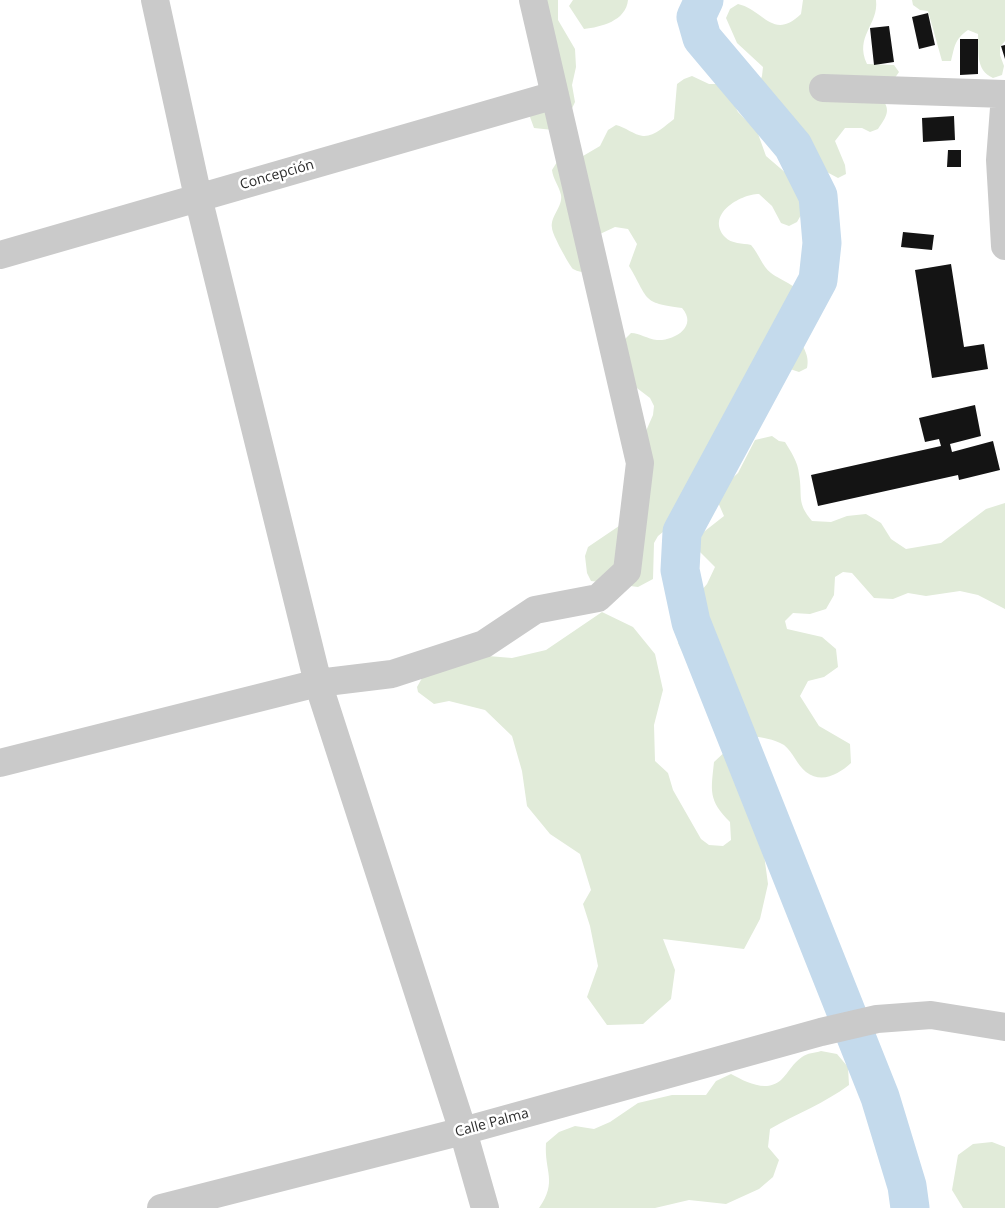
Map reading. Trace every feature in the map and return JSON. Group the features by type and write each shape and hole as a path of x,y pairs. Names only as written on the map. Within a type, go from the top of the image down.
{"street":[{"path":"155,0 198,197 318,683 463,1131 485,1208"},
{"path":"0,763 318,683 392,674 484,644 535,610 598,598 627,571 640,463 533,0"},
{"path":"823,88 1005,94 1000,160 1005,246"},
{"name":"Concepción","path":"0,255 555,96"},
{"name":"Calle Palma","path":"161,1208 463,1131 821,1032 877,1019 931,1015 1005,1027"}],"green space":[{"path":"526,0 558,0 558,20 575,49 576,67 572,85 575,102 567,119 553,130 534,128 530,117 532,99 540,82"},
{"path":"573,0 628,0 623,13 612,22 584,29 569,6"},
{"path":"803,0 876,0 874,17 863,46 867,64 894,65 899,72 881,98 886,106 887,114 878,129 870,132 862,128 845,128 835,141 845,165 846,174 838,178 823,170 804,144 787,143 782,136 778,119 762,100 763,92 759,84 763,67 737,43 726,18 730,9 738,4 747,7 769,21 783,25 791,22 801,14"},
{"path":"912,0 1005,0 1005,41 1000,47 1000,55 1004,66 1002,75 993,78 983,70 978,53 978,34 968,30 954,47 951,61 942,61 928,11 920,10 913,5"},
{"path":"692,76 709,84 718,84 726,88 738,112 757,131 766,156 787,174 799,198 801,215 797,222 789,226 781,223 772,206 759,194 743,198 727,207 719,221 720,229 725,237 734,242 751,245 768,270 796,288 804,297 806,306 799,335 807,355 807,368 799,372 775,364 768,369 755,392 742,402 739,419 741,428 727,451 724,468 712,492 658,536 654,543 653,579 638,587 591,581 587,573 585,556 588,547 619,526 646,431 653,415 654,406 650,398 629,382 625,339 631,333 657,340 671,338 682,331 687,321 682,308 659,304 652,301 644,292 629,266 637,244 628,229 615,227 600,234 588,272 573,269 561,249 552,228 561,195 552,170 557,162 583,156 600,146 608,130 616,125 643,136 651,135 660,130 674,119 677,84"},
{"path":"772,436 779,441 785,442 794,457 798,470 802,504 812,521 831,522 847,516 866,514 881,523 891,539 906,549 941,543 986,509 1005,503 1005,609 978,595 960,591 926,596 908,593 893,599 874,598 852,573 843,572 835,577 834,595 826,609 810,614 793,613 785,621 787,629 822,637 836,649 838,667 824,677 808,681 800,696 819,726 850,744 851,763 836,774 824,777 812,776 806,772 784,745 772,740 750,736 729,709 716,698 711,675 691,663 678,643 686,627 699,614 696,597 707,584 715,567 697,549 696,538 724,516 717,500 725,485 738,473 755,440"},
{"path":"602,612 633,627 655,654 663,690 654,725 655,761 668,773 673,790 701,839 709,845 723,846 731,840 730,822 714,801 712,781 714,762 728,749 747,748 762,757 771,773 763,847 768,884 760,919 744,949 663,939 675,970 671,999 643,1024 607,1025 587,997 598,966 590,926 583,904 591,890 580,854 550,834 527,806 522,771 512,736 485,710 449,701 434,704 418,692 417,687 426,671 476,655 512,658 546,650"},
{"path":"821,1051 837,1054 848,1067 849,1085 820,1103 770,1129 768,1147 779,1160 773,1177 759,1189 726,1204 689,1200 655,1208 539,1208 545,1199 549,1183 546,1143 559,1132 575,1126 594,1129 610,1122 638,1103 672,1095 706,1095 716,1081 731,1074 756,1085 769,1086 781,1080 802,1057"},
{"path":"992,1142 1005,1147 1005,1208 963,1208 952,1190 958,1155 973,1144"}],"building":[{"path":"928,13 935,45 919,49 912,17"},
{"path":"889,26 894,62 874,65 870,28"},
{"path":"960,39 978,39 978,74 960,75"},
{"path":"1005,45 1005,59 1001,46"},
{"path":"954,116 955,140 923,142 922,118"},
{"path":"948,150 961,150 961,167 947,167"},
{"path":"903,232 934,235 932,250 901,247"},
{"path":"951,264 964,347 984,344 988,369 932,378 915,270"},
{"path":"975,405 981,436 950,444 952,452 993,441 1000,470 959,480 958,475 818,506 811,475 941,446 939,439 925,442 919,418"}],"waterway":[{"path":"704,0 696,17 702,38 793,146 818,196 822,243 818,280 682,532 680,570 691,622 880,1097 907,1186 910,1208"}]}
